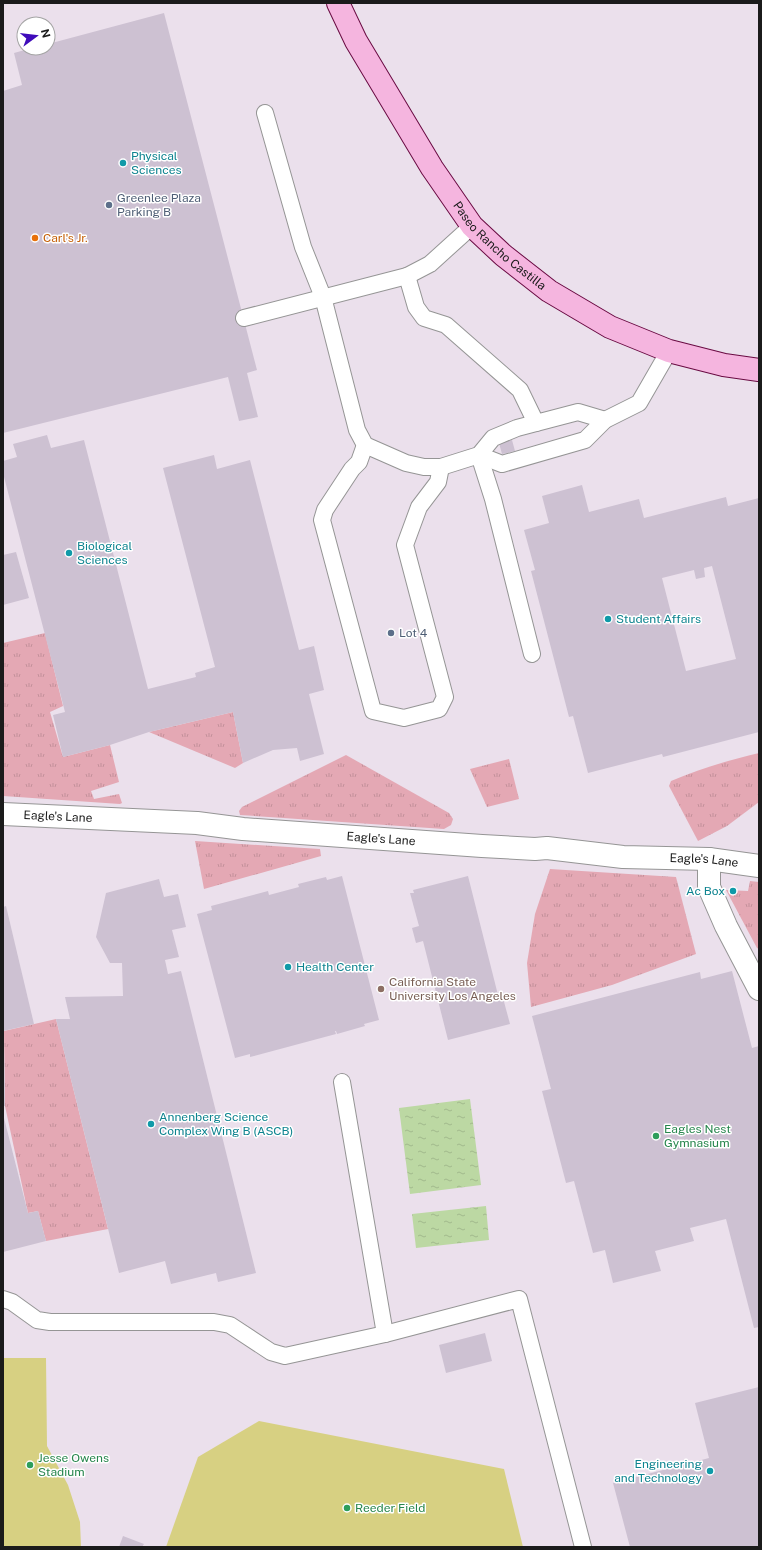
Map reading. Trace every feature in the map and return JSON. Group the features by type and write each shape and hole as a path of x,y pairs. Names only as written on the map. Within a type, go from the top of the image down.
{"street":[{"name":"Paseo Rancho Castilla","path":"338,3 356,41 424,155 472,226 503,255 549,291 610,327 669,351 724,365 759,370"},
{"name":"Eagle's Lane","path":"3,814 197,823 243,829 535,849 547,848 623,856 710,859 759,866"},
{"path":"710,859 709,888 726,926 759,989"}],"lane":[{"path":"265,112 303,247 323,297 357,430 366,445 406,463 424,467 441,466 479,455 493,438 536,422 578,412 604,420"},
{"path":"244,318 407,276 430,264 472,226"},
{"path":"407,276 416,307 424,318 446,325 520,390 536,422"},
{"path":"479,455 502,464 585,440 604,420 639,403 669,351"},
{"path":"366,445 359,462 352,469 325,510 322,520 373,711 404,718 439,709 445,697 405,545 419,508 438,482 441,466"},
{"path":"479,455 532,654"},
{"path":"342,1082 385,1334"},
{"path":"3,1299 12,1302 37,1320 50,1322 214,1322 230,1325 271,1352 285,1356 385,1334 519,1299 583,1547"}],"green space":[{"path":"45,633 63,706 50,712 63,757 110,745 119,782 91,791 94,799 119,794 122,803 120,804 3,796 3,643"},
{"path":"233,712 243,763 235,768 149,732"},
{"path":"759,753 759,802 727,826 698,841 669,786 671,781 714,765"},
{"path":"346,755 449,813 453,819 451,825 444,829 240,815 239,811 242,807"},
{"path":"509,759 519,799 487,807 470,769"},
{"path":"195,841 320,849 321,856 204,889"},
{"path":"550,869 676,877 696,954 612,985 531,1007 527,963 535,914"},
{"path":"750,881 759,882 759,949 757,948 726,890 748,891"},
{"path":"56,1019 108,1229 46,1241 38,1211 28,1213 5,1106 4,1031"}],"shaded area":[{"name":"Jesse Owens Stadium","path":"3,1358 46,1358 47,1446 68,1485 80,1522 81,1547 3,1547"},
{"name":"Reeder Field","path":"259,1421 504,1469 523,1547 166,1547 198,1457"}],"water":[{"path":"470,1099 481,1185 410,1194 399,1108"},
{"path":"486,1206 489,1240 416,1248 412,1214"}],"building":[{"name":"Greenlee Plaza Parking B","path":"164,13 257,370 247,373 258,417 239,421 228,377 3,433 3,91 22,85 14,53 16,52 16,56 56,56 56,42"},
{"name":"Biological Sciences","path":"47,435 51,448 84,440 148,689 196,677 195,673 215,667 163,468 214,455 217,469 250,460 299,650 314,646 324,690 309,694 324,754 300,761 297,748 273,750 243,763 233,712 149,732 110,745 63,757 53,715 65,712 3,473 3,461 17,457 13,444"},
{"path":"512,440 515,451 502,454 499,443"},
{"name":"Student Affairs","path":"582,485 589,512 639,499 644,518 726,497 728,506 759,498 759,732 663,757 662,754 588,773 573,716 569,717 531,571 535,570 524,530 549,523 542,496","holes":["712,566 736,659 686,671 662,578 694,570 696,579 705,577 704,568"]},
{"path":"16,552 29,598 3,605 3,555"},
{"name":"Health Center","path":"342,876 379,1020 364,1024 365,1026 337,1034 335,1031 336,1034 250,1057 250,1054 235,1058 197,914 212,910 211,906 268,891 269,895 299,887 298,884 326,877 327,880"},
{"path":"468,876 499,999 503,998 510,1024 448,1040 423,941 416,943 412,928 419,926 410,893 414,893 413,890"},
{"name":"Annenberg Science Complex Wing B (ASCB)","path":"159,879 164,897 178,894 186,927 172,930 179,957 165,960 168,974 181,971 256,1273 218,1282 216,1273 171,1284 165,1261 119,1273 56,1019 70,1019 65,997 123,996 122,963 110,963 96,937 106,893"},
{"path":"6,906 34,1024 3,1031 3,907"},
{"name":"Eagles Nest Gymnasium","path":"732,971 752,1048 759,1046 759,1327 754,1328 726,1219 690,1228 694,1241 655,1251 661,1271 613,1283 605,1250 593,1253 574,1181 566,1183 542,1091 551,1089 532,1016 700,972 701,979"},
{"path":"4,1049 5,1106 3,1106"},
{"path":"3,1114 28,1213 38,1211 46,1241 3,1252"},
{"path":"485,1333 492,1361 446,1373 439,1345"},
{"name":"Engineering and Technology","path":"759,1387 759,1547 630,1547 613,1483 709,1458 695,1403"},
{"path":"123,1536 144,1544 142,1547 119,1547"}],"place":[{"name":"Physical Sciences","path":"123,163"},
{"name":"Greenlee Plaza Parking B","path":"109,205"},
{"name":"Carl's Jr.","path":"35,238"},
{"name":"Biological Sciences","path":"69,553"},
{"name":"Student Affairs","path":"608,619"},
{"name":"Lot 4","path":"391,633"},
{"name":"Ac Box","path":"733,891"},
{"name":"Health Center","path":"288,967"},
{"name":"California State University Los Angeles","path":"381,989"},
{"name":"Annenberg Science Complex Wing B (ASCB)","path":"151,1124"},
{"name":"Eagles Nest Gymnasium","path":"656,1136"},
{"name":"Jesse Owens Stadium","path":"30,1465"},
{"name":"Engineering and Technology","path":"710,1471"},
{"name":"Reeder Field","path":"347,1508"}]}
